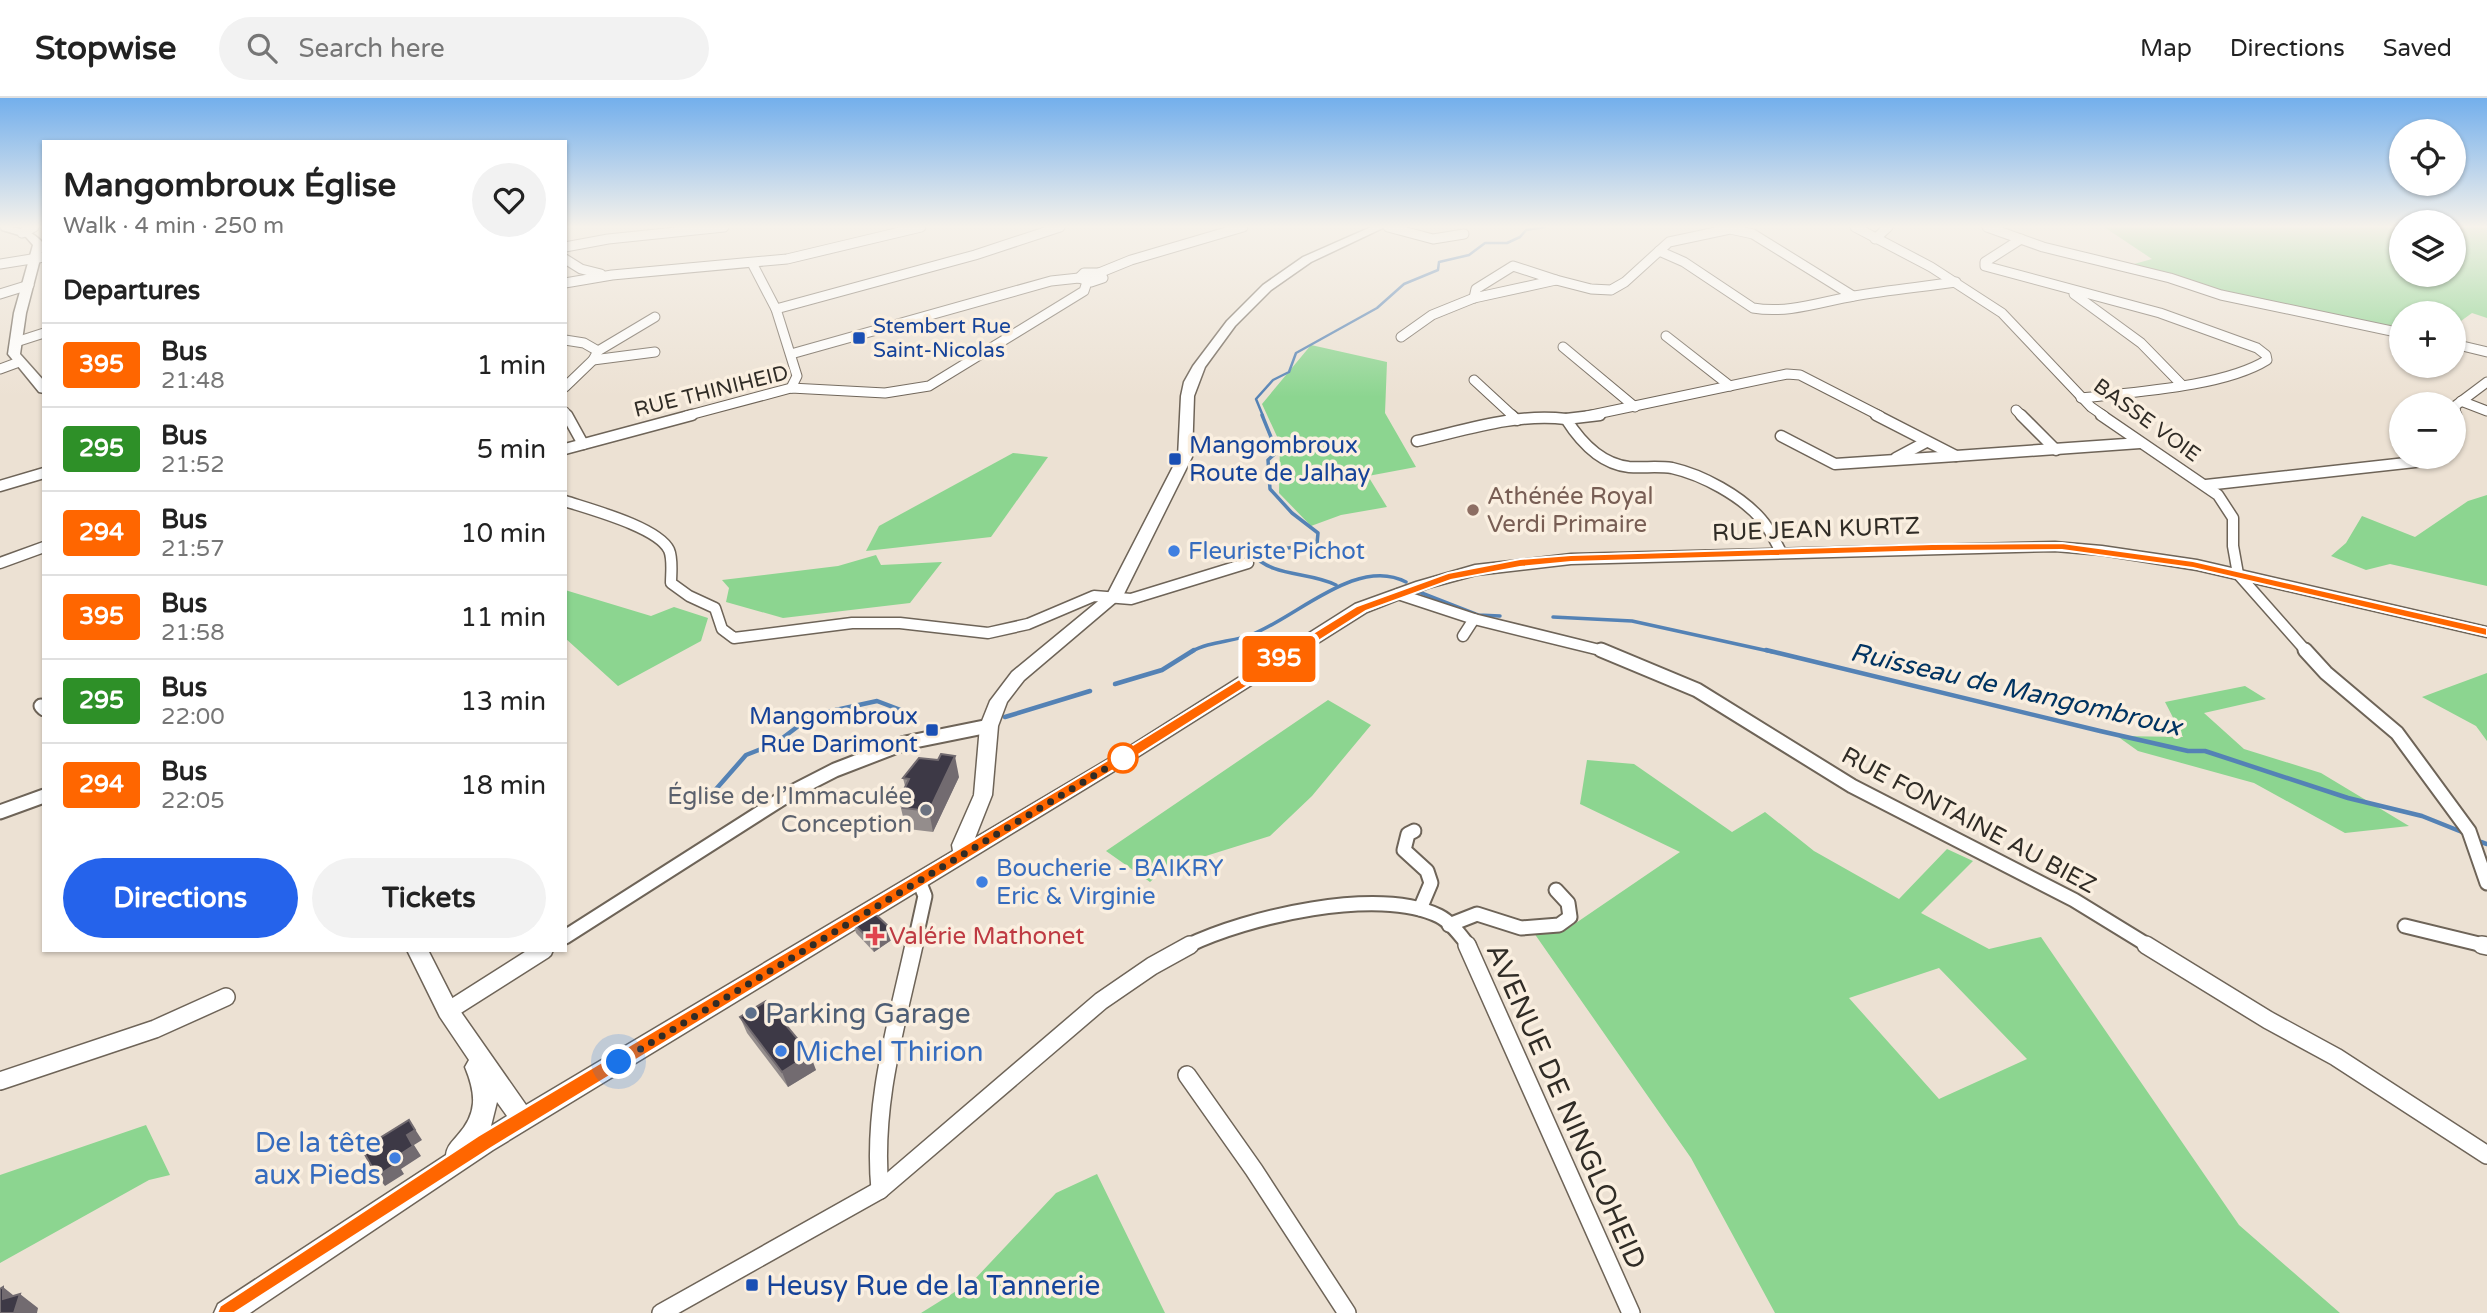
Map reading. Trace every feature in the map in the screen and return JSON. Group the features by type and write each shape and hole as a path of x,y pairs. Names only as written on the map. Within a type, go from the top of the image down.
{"main road":[{"path":"963,855 962,845 984,795 989,726 999,701 1018,676 1115,596 1185,457 1188,390 1193,375 1231,321 1270,284"},
{"path":"29,285 20,313 14,354 42,387"},
{"name":"RUE JEAN KURTZ","path":"438,1173 523,1119 1133,752 1361,608 1448,577 1520,563 1571,559 2062,547 2138,555 2238,574 2487,632"},
{"path":"227,1313 438,1173 467,1143 482,1122 488,1102 486,1086 418,952"},
{"path":"448,1010 523,1119"}],"street":[{"path":"763,284 776,309 797,376 791,388"},
{"path":"776,309 869,284"},
{"path":"791,354 1041,284"},
{"name":"RUE THINIHEID","path":"567,448 791,388 885,393 929,386 1084,291 1083,284"},
{"path":"1474,298 1476,289 1485,284"},
{"path":"1401,337 1432,315 1474,298 1543,284"},
{"path":"1568,284 1611,290 1622,284"},
{"path":"1717,284 1753,308 1777,312 1853,296 1943,284"},
{"path":"1833,284 1853,296"},
{"name":"BASSE VOIE","path":"1958,284 2014,324 2081,398 2140,443 2218,495 2233,518 2233,545 2238,574"},
{"path":"2041,284 2185,320 2245,343 2266,355 2264,364 2255,367 2181,384 2081,398"},
{"path":"2189,284 2248,302 2389,331"},
{"path":"0,294 29,285"},
{"path":"2071,292 2141,344 2181,384"},
{"path":"567,385 595,355 655,317"},
{"path":"16,342 42,334"},
{"path":"1666,336 1730,386"},
{"path":"567,340 592,346 595,355"},
{"path":"1563,347 1635,407"},
{"path":"2466,347 2487,352"},
{"path":"595,355 654,352"},
{"path":"0,369 19,362"},
{"path":"1417,442 1517,419 1547,415 1566,419 1635,407 1787,374 1800,375 1956,456"},
{"path":"1474,380 1517,419"},
{"path":"2466,397 2487,382"},
{"path":"2466,403 2487,411"},
{"path":"2016,410 2056,450"},
{"path":"567,416 583,444"},
{"path":"1566,419 1574,433 1592,451 1612,463 1626,467 1677,469 1690,473 1751,509 1761,518 1782,552"},
{"path":"1782,436 1826,461 1846,465 2140,443"},
{"path":"1886,462 1922,447 1926,442"},
{"path":"2206,485 2389,465"},
{"path":"0,486 42,474"},
{"path":"567,502 618,520 659,539 669,550 671,583 688,596 715,608 722,629 734,638 852,623 900,623 988,633 1028,624 1094,596 1131,598 1248,563"},
{"path":"0,563 42,548"},
{"path":"2238,574 2302,650 2397,733 2422,763 2469,831 2487,883"},
{"name":"RUE FONTAINE AU BIEZ","path":"1398,594 1474,619 1612,653 1697,690 1852,786 2074,900 2268,1020 2336,1057 2487,1155"},
{"path":"1463,636 1474,619"},
{"path":"567,936 794,791 835,770 905,743 989,726"},
{"path":"0,812 42,797"},
{"path":"1414,831 1408,834 1404,850 1427,872 1432,883 1420,909"},
{"path":"880,1190 876,1150 881,1096 925,896 919,881"},
{"path":"661,1313 880,1190 1101,1001 1138,974 1204,939 1267,919 1332,907 1367,904 1402,905 1420,909 1440,916 1449,925 1477,914 1521,928 1559,925 1570,917 1569,902 1556,890"},
{"name":"AVENUE DE NINGLOHEID","path":"1449,925 1472,951 1631,1313"},
{"path":"2405,926 2487,946"},
{"path":"448,1010 541,952"},
{"path":"0,1080 155,1029 226,997"},
{"path":"1187,1075 1254,1170 1347,1313"}],"green space":[{"path":"2190,284 2389,284 2389,287 2466,287 2466,284 2487,284 2487,318 2472,313 2466,317 2466,301 2389,301 2389,329 2245,299"},
{"path":"1311,345 1387,362 1385,413 1416,467 1368,476 1387,507 1341,515 1311,526 1279,493 1280,443 1262,404"},
{"path":"1013,453 1048,457 991,537 866,551 879,526"},
{"path":"2487,495 2487,586 2390,564 2366,570 2331,556 2346,543 2362,516 2415,537 2468,501"},
{"path":"876,555 881,565 942,562 910,603 783,618 726,602 729,588 722,580 838,566"},
{"path":"567,591 651,616 674,607 708,618 701,641 618,686 567,640"},
{"path":"2487,673 2487,741 2476,726 2422,697"},
{"path":"2245,686 2266,699 2204,713 2244,749 2321,773 2409,826 2345,833 2254,783 2138,751 2117,736 2183,737 2165,702"},
{"path":"1328,700 1371,725 1312,796 1270,836 1164,869 1150,882 1106,851"},
{"path":"1587,760 1634,764 1732,832 1765,812 1814,851 1899,899 1947,849 1973,861 1921,913 1989,949 2041,937 2239,1225 2340,1313 1775,1313 1691,1158 1534,933 1570,927 1680,852 1580,804","holes":["1939,968 2027,1059 1939,1099 1849,998"]},
{"path":"146,1125 170,1175 149,1180 0,1263 0,1175"},
{"path":"1097,1174 1165,1313 921,1313 974,1280 1056,1193"}],"building":[{"path":"941,754 955,756 929,811 903,808 906,801 899,800 909,779 903,778 919,758 938,760"},
{"path":"872,911 890,928 871,941 853,923"},
{"name":"Michel Thirion","path":"766,1001 810,1054 782,1072 740,1017"},
{"path":"409,1120 415,1130 407,1135 413,1146 393,1159 396,1164 377,1176 362,1149"},
{"path":"3,1287 3,1299 20,1294 14,1313 0,1313 0,1289"}],"waterway":[{"path":"1263,416 1256,399 1273,380 1289,372 1296,353 1377,308 1405,284"},
{"path":"1262,415 1277,452 1268,460 1270,489 1292,513 1318,533 1317,544 1251,553 1270,567 1336,585"},
{"name":"Ruisseau de Mangombroux","path":"1191,652 1238,639 1271,626 1348,582 1387,576 1406,582"},
{"name":"Ruisseau de Mangombroux","path":"1419,592 1478,615 1500,616"},
{"name":"Ruisseau de Mangombroux","path":"1553,617 1632,621 1773,652"},
{"name":"Ruisseau de Mangombroux","path":"1115,684 1162,670 1194,650"},
{"name":"Ruisseau de Mangombroux","path":"1766,650 2100,731 2188,751 2205,751 2348,798 2422,816 2462,832"},
{"name":"Ruisseau de Mangombroux","path":"1005,717 1090,691"},
{"name":"Ruisseau de Mangombroux","path":"710,796 746,755 776,743 805,721 822,713 877,701 906,712"},
{"name":"Ruisseau de Mangombroux","path":"2481,842 2487,844"}],"bus line":[{"name":"395","path":"227,1313 485,1142 1133,752 1361,608 1448,577 1520,563 1571,559 1932,548 2062,547 2193,564 2487,632"}],"place":[{"name":"Stembert Rue Saint-Nicolas","path":"859,338"},
{"name":"Mangombroux Route de Jalhay","path":"1175,459"},
{"name":"Athénée Royal Verdi Primaire","path":"1473,510"},
{"name":"Fleuriste Pichot","path":"1174,551"},
{"name":"Mangombroux Rue Darimont","path":"932,730"},
{"name":"Église de l’Immaculée Conception","path":"926,810"},
{"name":"Boucherie - BAIKRY Eric & Virginie","path":"982,882"},
{"name":"Valérie Mathonet","path":"875,936"},
{"name":"Parking Garage","path":"751,1013"},
{"name":"Michel Thirion","path":"781,1051"},
{"name":"De la tête aux Pieds","path":"395,1158"},
{"name":"Heusy Rue de la Tannerie","path":"752,1285"}],"route":[{"path":"619,1062 1133,752 1123,758"}]}
